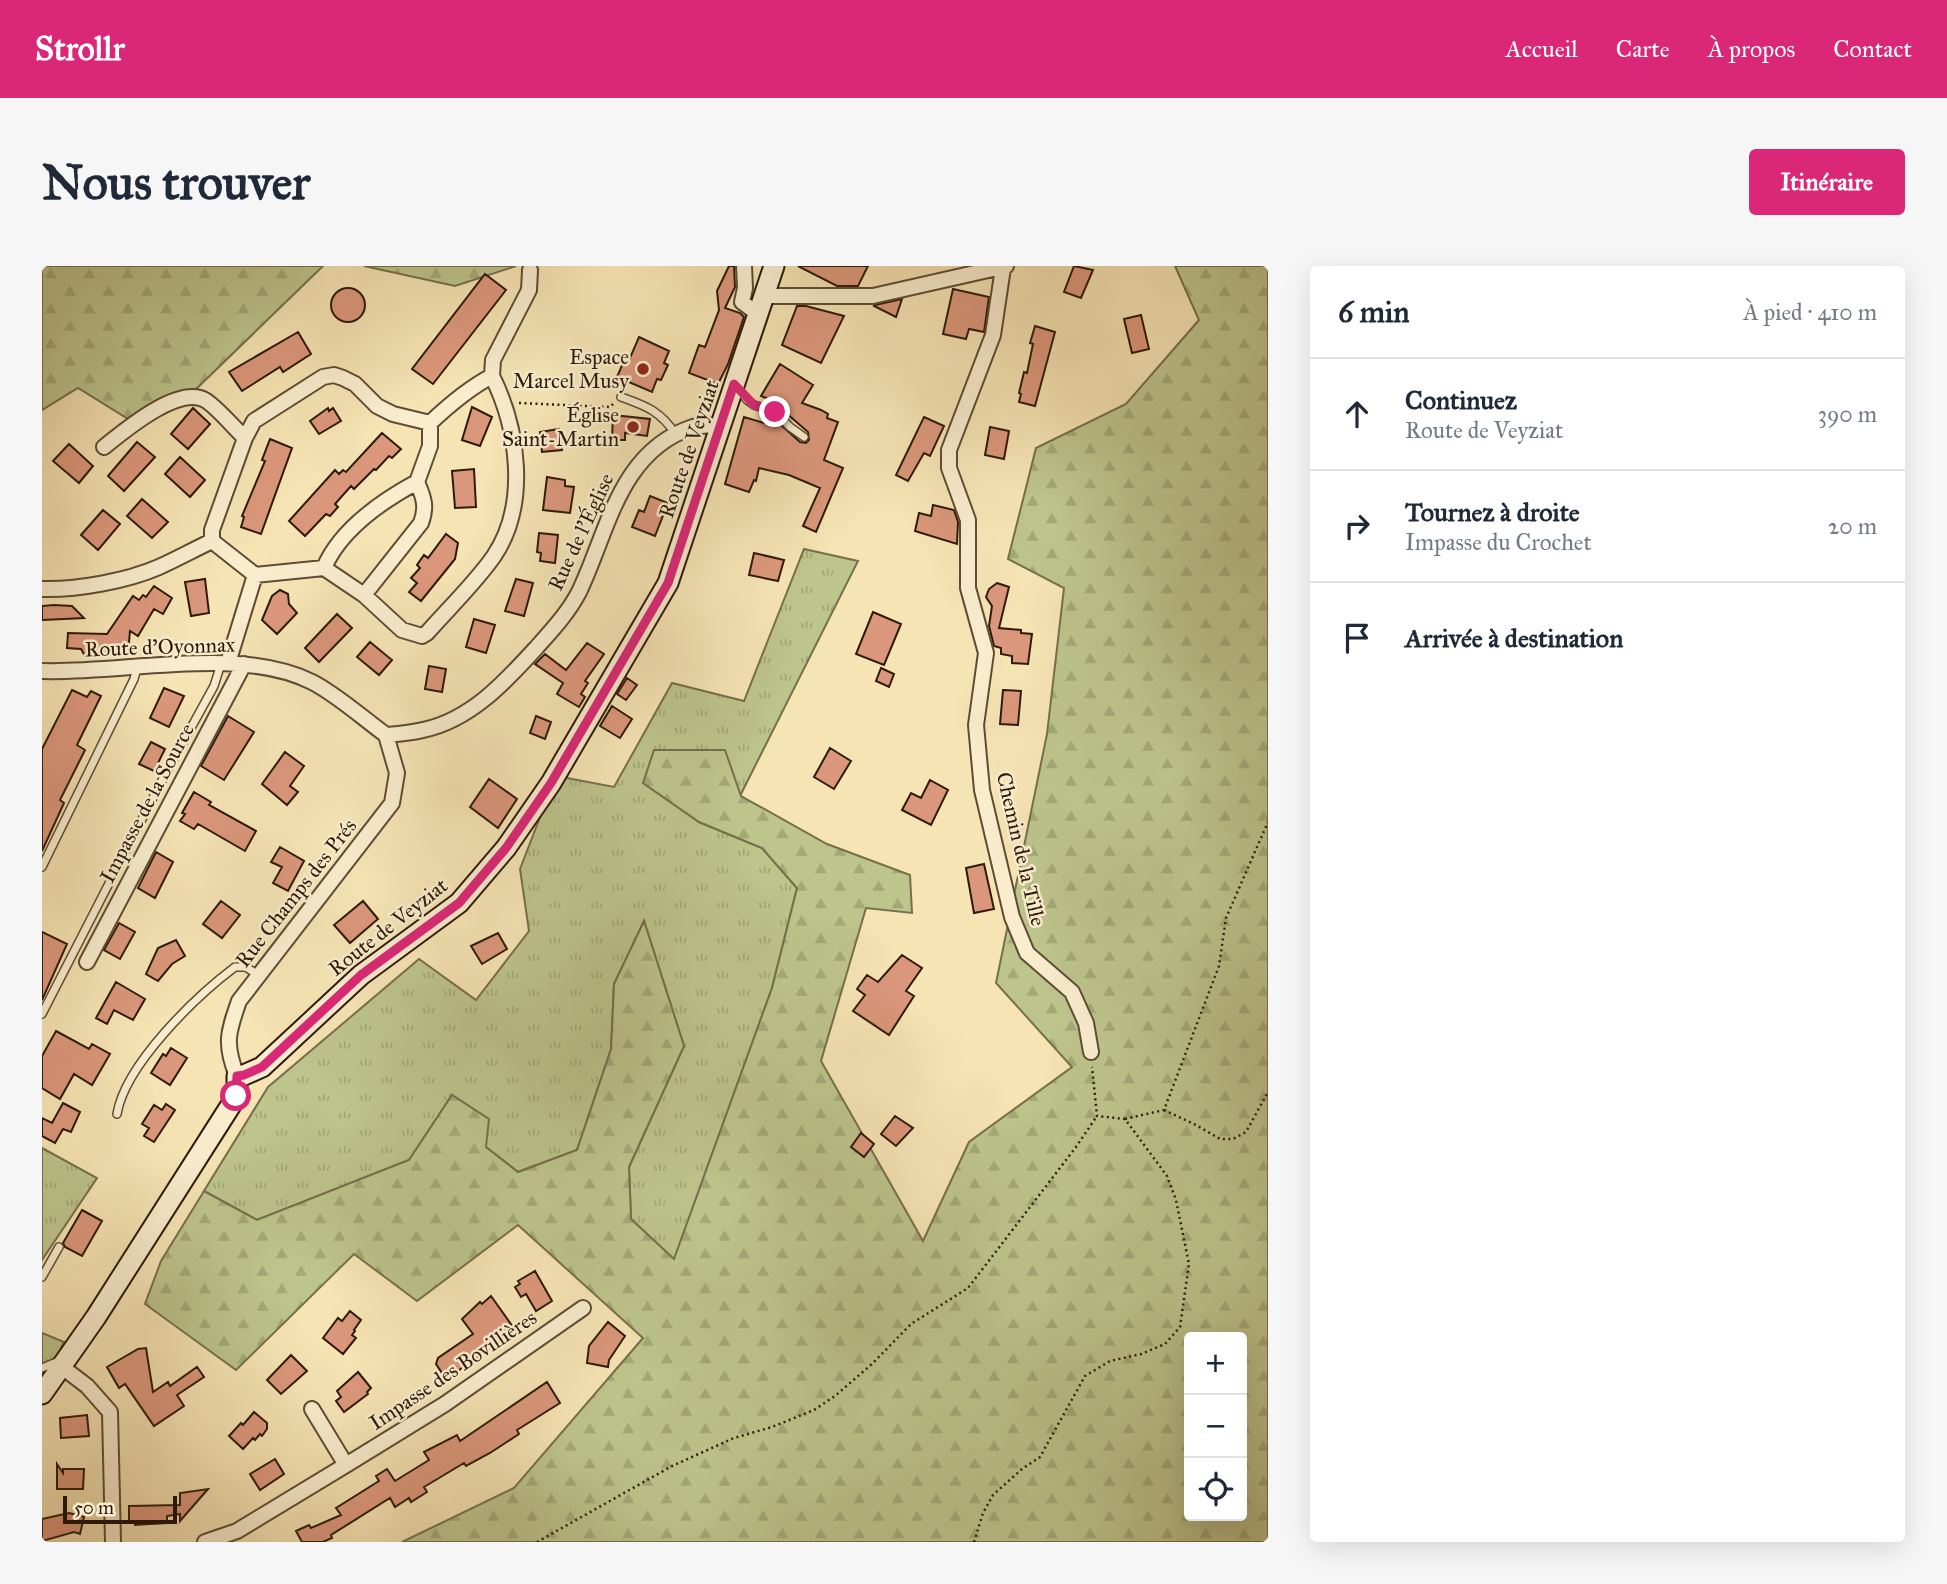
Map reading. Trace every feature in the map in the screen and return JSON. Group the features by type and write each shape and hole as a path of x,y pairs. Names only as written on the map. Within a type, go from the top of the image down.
{"street":[{"path":"744,266 745,288 742,302 761,305 873,296 1004,267"},
{"name":"Route de Veyziat","path":"237,1076 262,1067 361,975 459,903 506,848 551,783 668,583 774,266"},
{"name":"Chemin de la Tille","path":"1004,267 993,335 949,450 949,468 968,520 968,588 986,653 976,725 982,790 1012,917 1027,953 1072,992 1086,1023 1091,1052"},
{"path":"212,541 254,575 324,568 364,595 402,630 422,636 427,633 494,556 512,512 516,450 505,403 492,376 493,360 529,290 530,270"},
{"path":"212,541 212,530 245,438 254,421 310,384 334,375 355,384 377,406 393,414 430,423"},
{"path":"324,568 329,556 367,514 387,498 417,482 430,446 430,423 477,383 492,376"},
{"path":"104,447 136,421 177,399 191,397 205,400 245,438"},
{"name":"Rue de l'Église","path":"386,735 425,730 463,714 500,687 562,618 573,601 623,487 640,462 694,426 719,425"},
{"path":"364,595 421,523 426,511 425,500 417,482"},
{"path":"42,589 122,579 157,568 212,541"},
{"path":"225,663 254,575"},
{"name":"Route d'Oyonnax","path":"42,671 225,663 279,670 313,682 386,735"},
{"name":"Impasse de la Source","path":"87,962 244,664"},
{"name":"Rue Champs des Prés","path":"237,1076 229,1056 228,1032 239,1001 392,803 397,774 386,735"},
{"path":"42,1394 66,1362 231,1105 237,1091 237,1076"},
{"name":"Impasse des Bovillières","path":"205,1542 237,1531 445,1404 583,1308"},
{"path":"66,1362 110,1412 113,1542"},
{"path":"312,1409 346,1465"}],"lane":[{"path":"734,384 747,400 775,412 804,437"},
{"path":"621,397 659,413 677,435"},
{"path":"42,1014 225,663"},
{"path":"42,867 137,668"},
{"path":"117,1114 123,1090 143,1060 179,1017 234,967 246,967 258,975"},
{"path":"42,1277 59,1247"},
{"path":"42,1368 66,1362"}],"path":[{"path":"505,403 610,407"},
{"path":"1164,1110 1219,966 1226,918 1268,822"},
{"path":"537,1542 673,1466 734,1438 772,1427 814,1410 872,1364 911,1324 968,1288 1097,1116 1091,1052"},
{"path":"1097,1116 1125,1119 1164,1110 1220,1139 1233,1139 1246,1132 1268,1092"},
{"path":"974,1542 983,1513 993,1495 1022,1469 1041,1457 1086,1376 1111,1361 1141,1354 1165,1344 1180,1327 1189,1264 1176,1200 1167,1176 1125,1119"}],"green space":[{"path":"42,266 323,266 190,395 141,427 78,388 42,410"},
{"path":"364,266 516,266 455,286"},
{"path":"1175,266 1268,266 1268,1542 402,1542 514,1488 643,1338 518,1225 417,1301 354,1254 236,1370 145,1304 161,1261 204,1191 257,1220 409,1160 452,1095 489,1119 486,1147 518,1172 577,1150 611,1049 614,984 644,921 684,1046 629,1167 631,1219 674,1259 772,988 797,888 762,848 699,822 643,783 654,750 725,750 741,796 827,844 910,875 912,913 866,908 821,1061 923,1241 969,1142 1072,1067 996,983 1047,734 1064,588 1008,559 1036,448 1126,404 1199,320"},
{"path":"804,549 858,561 740,796 699,822 762,848 797,888 772,988 674,1260 631,1219 629,1167 684,1046 644,921 614,984 611,1049 577,1150 518,1172 486,1147 452,1095 409,1160 257,1220 204,1191 268,1087 419,959 476,1000 529,931 520,869 556,776 614,787 672,683 744,701"},
{"path":"42,1148 97,1178 42,1260"},
{"path":"42,1333 64,1342 42,1389"}],"building":[{"path":"729,266 734,266 735,287 725,308 744,317 718,384 689,373 699,345 705,347 719,310 717,291"},
{"path":"798,266 868,266 858,286 837,286"},
{"path":"1074,266 1093,270 1081,298 1064,292"},
{"path":"485,274 506,290 433,384 412,369"},
{"path":"348,288 360,293 365,305 360,317 348,322 336,317 331,305 336,293"},
{"path":"953,289 989,297 984,332 969,329 966,339 943,334"},
{"path":"902,299 896,317 874,306 875,305"},
{"path":"797,306 844,316 821,363 782,345"},
{"path":"1141,315 1149,349 1132,353 1124,319"},
{"path":"1035,326 1055,332 1035,406 1019,402 1019,393 1024,372 1027,373"},
{"path":"298,332 311,354 283,372 280,367 242,391 229,372"},
{"name":"Espace Marcel Musy","path":"639,337 669,351 664,363 668,365 661,380 657,379 652,392 617,377 626,356 630,358"},
{"path":"780,364 813,385 802,403 821,410 828,414 827,418 838,422 824,460 843,468 816,532 803,526 820,488 789,475 759,468 756,481 754,480 749,492 725,484 744,417 764,423 766,416 772,417 800,442 806,443 809,440 808,432 779,407 770,404 771,400 761,396"},
{"path":"472,407 492,417 480,446 462,440"},
{"path":"193,408 210,424 188,449 171,434"},
{"path":"328,408 329,411 333,408 341,421 319,434 310,421"},
{"name":"Église Saint-Martin","path":"613,415 650,419 647,436 625,433 625,440 612,440"},
{"path":"924,417 944,426 930,456 924,453 908,481 896,475"},
{"path":"990,427 1009,431 1004,459 985,455"},
{"path":"559,429 562,450 542,452 540,432"},
{"path":"382,433 401,449 392,458 389,456 354,489 351,486 335,504 338,507 330,516 326,514 305,536 289,521 335,470 339,474 343,470 346,472"},
{"path":"270,439 292,448 261,534 241,527 242,516 265,461 262,460"},
{"path":"137,442 155,457 124,491 108,476"},
{"path":"69,444 93,466 79,483 53,461"},
{"path":"180,457 205,480 190,497 165,474"},
{"path":"474,469 476,507 455,508 452,471"},
{"path":"547,477 565,480 565,486 574,487 570,513 543,510"},
{"path":"650,496 668,503 655,536 632,527 639,510 644,512"},
{"path":"142,499 168,522 152,538 127,516"},
{"path":"933,505 954,510 958,522 957,544 915,531 919,513 931,516"},
{"path":"103,510 120,524 98,550 81,535"},
{"path":"539,533 558,535 555,563 540,561 541,553 537,552"},
{"path":"446,534 458,543 455,559 421,601 409,592 417,583 411,578 420,568 417,565 424,555 428,558"},
{"path":"754,553 784,560 778,581 749,575"},
{"path":"205,579 209,613 191,616 185,582"},
{"path":"516,579 533,583 524,616 505,611"},
{"path":"997,583 1009,587 999,628 1032,634 1028,664 1012,663 1012,656 1001,654 1001,648 994,646 989,626 992,606 986,597 989,589"},
{"path":"154,586 172,598 163,614 154,609 138,636 130,631 128,653 85,656 81,649 67,648 68,633 107,634 133,596 139,600 143,595 146,597"},
{"path":"280,590 288,594 289,604 297,613 277,634 262,620 272,596"},
{"path":"42,606 72,606 84,618 42,620"},
{"path":"873,612 901,624 884,665 856,654"},
{"path":"337,614 352,628 319,662 305,648"},
{"path":"474,619 495,625 486,653 466,647"},
{"path":"370,642 392,660 379,675 357,657"},
{"path":"587,643 604,654 585,681 588,683 581,694 585,697 579,707 557,694 563,683 535,664 545,654 566,670"},
{"path":"429,666 446,669 442,692 425,689"},
{"path":"881,668 894,674 889,687 876,681"},
{"path":"627,678 637,685 626,700 617,694"},
{"path":"164,688 184,696 169,727 150,718"},
{"path":"72,690 87,697 91,691 101,696 77,745 85,750 60,800 64,803 42,851 42,749"},
{"path":"1003,690 1021,691 1018,725 1000,724"},
{"path":"612,706 632,719 620,738 600,726"},
{"path":"228,716 254,732 224,780 201,766"},
{"path":"536,716 551,722 545,739 530,733"},
{"path":"151,742 165,749 154,771 139,764"},
{"path":"830,748 851,761 834,789 814,777"},
{"path":"285,752 304,766 290,786 298,792 287,805 262,784"},
{"path":"489,779 517,799 498,828 470,807"},
{"path":"930,780 948,790 931,825 902,810 911,793 921,798"},
{"path":"194,792 211,802 209,805 256,831 245,851 198,824 194,829 180,821"},
{"path":"280,847 304,861 288,891 273,883 282,867 271,862"},
{"path":"156,852 173,862 155,898 138,888"},
{"path":"984,864 994,909 974,913 966,868"},
{"path":"221,901 240,915 222,938 203,924"},
{"path":"363,901 378,919 350,943 334,925"},
{"path":"119,923 135,932 120,959 104,950"},
{"path":"42,932 67,944 42,1000"},
{"path":"498,933 507,949 482,964 471,946"},
{"path":"176,940 185,956 172,964 158,981 146,974 158,948"},
{"path":"902,955 922,968 906,991 914,996 889,1035 853,1011 865,995 857,989 867,975 878,982"},
{"path":"116,982 145,999 133,1020 114,1010 107,1024 96,1018"},
{"path":"56,1031 89,1049 92,1044 110,1054 92,1085 74,1074 60,1099 42,1088 42,1056"},
{"path":"171,1048 187,1058 170,1085 151,1073 163,1054 166,1056"},
{"path":"63,1103 80,1112 71,1132 63,1129 55,1143 42,1136 42,1118 52,1123"},
{"path":"166,1104 175,1110 154,1142 144,1136 149,1128 142,1124 154,1105 162,1110"},
{"path":"895,1116 913,1128 896,1146 881,1134"},
{"path":"861,1133 874,1144 864,1157 851,1147"},
{"path":"82,1210 102,1221 82,1256 65,1247 63,1243"},
{"path":"535,1271 552,1301 536,1311 526,1294 521,1297 515,1287 520,1284 518,1281"},
{"path":"491,1296 513,1327 504,1334 507,1337 446,1379 436,1364 438,1358 473,1334 462,1319 480,1302 482,1304"},
{"path":"350,1311 361,1320 352,1335 356,1338 343,1354 323,1338 338,1318 342,1321"},
{"path":"608,1322 625,1336 609,1360 608,1367 587,1363 589,1346"},
{"path":"146,1348 153,1392 168,1382 170,1386 197,1367 204,1377 177,1395 184,1406 154,1426 125,1384 119,1388 107,1367 138,1349"},
{"path":"291,1355 307,1371 281,1394 267,1380"},
{"path":"358,1372 371,1388 368,1394 344,1412 336,1401 341,1397 337,1391"},
{"path":"547,1382 560,1403 517,1430 519,1434 490,1453 466,1466 464,1463 424,1487 427,1492 411,1502 409,1498 395,1507 390,1498 331,1535 332,1538 323,1542 302,1542 296,1531 309,1525 311,1528 341,1515 336,1508 379,1481 376,1476 387,1469 395,1481 429,1460 424,1452 457,1435 460,1441"},
{"path":"254,1412 267,1423 267,1429 262,1436 260,1434 255,1440 253,1438 243,1449 229,1436"},
{"path":"87,1415 89,1436 61,1438 60,1418"},
{"path":"275,1459 284,1474 260,1490 250,1474"},
{"path":"57,1464 63,1473 63,1469 84,1469 83,1489 57,1489"},
{"path":"208,1489 180,1521 180,1514 167,1516 167,1523 129,1523 129,1506 180,1505 180,1493"},
{"path":"69,1513 84,1517 80,1534 74,1532 42,1541 42,1519"}],"place":[{"name":"Espace Marcel Musy","path":"643,369"},
{"name":"Église Saint-Martin","path":"633,427"}],"route":[{"path":"236,1096 237,1076 262,1067 361,975 459,903 506,848 551,783 668,583 734,384 754,405 775,412"}]}
